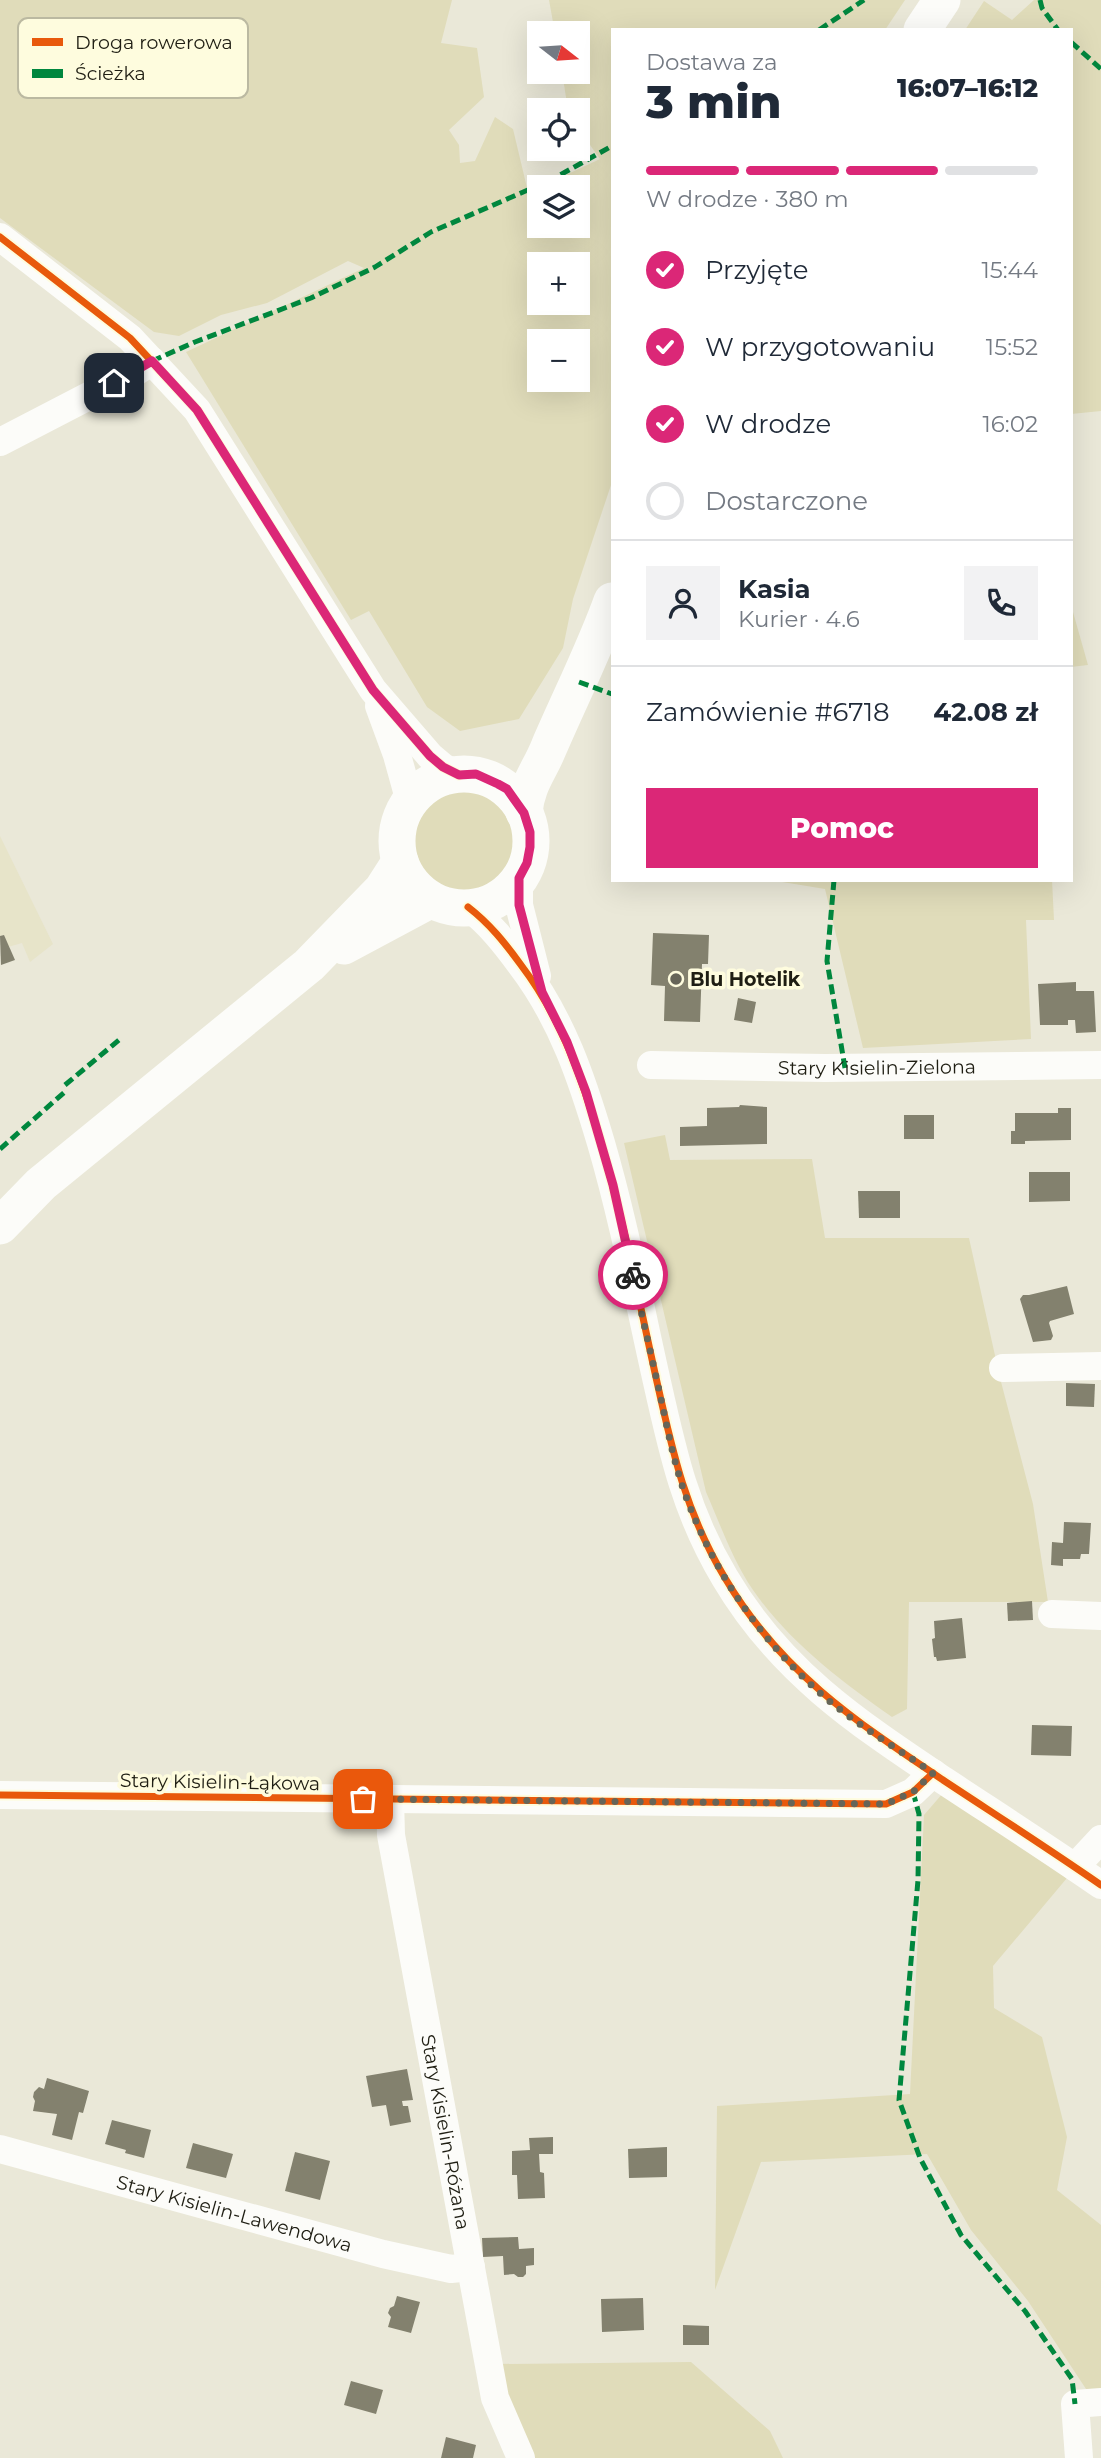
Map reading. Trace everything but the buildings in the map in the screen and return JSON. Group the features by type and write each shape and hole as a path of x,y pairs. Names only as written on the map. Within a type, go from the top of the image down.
{"main road":[{"path":"923,28 942,0"},
{"path":"524,813 532,778 548,750 562,713 589,660 611,604"},
{"path":"473,776 562,713"},
{"path":"445,776 473,776 507,789 524,813 530,832 530,847 527,863 519,878 505,893 486,904 452,907 430,900 408,878 400,862 399,827 410,802 429,783 445,776"},
{"path":"0,1226 41,1184 309,965 382,890 400,862"},
{"path":"309,965 430,900"}],"street":[{"path":"0,237 91,305 130,338 197,410 373,690 430,756 443,767 473,776"},
{"path":"0,442 152,361"},
{"path":"373,690 397,755 410,802"},
{"path":"519,878 519,905 542,992"},
{"path":"468,907 496,931 542,992 567,1042 586,1092 613,1185 676,1468 706,1545 748,1614 782,1656 830,1701 867,1729 1101,1885"},
{"name":"Stary Kisielin-Zielona","path":"651,1065 825,1069 1101,1065"},
{"path":"1003,1368 1101,1366"},
{"path":"1052,1614 1101,1616"},
{"name":"Stary Kisielin-Łąkowa","path":"0,1795 886,1804 913,1792 933,1773"},
{"name":"Stary Kisielin-Różana","path":"390,1799 391,1835 495,2398 521,2458"},
{"path":"1075,1867 1101,1839"},
{"name":"Stary Kisielin-Lawendowa","path":"0,2148 383,2254 451,2269 471,2267"},
{"path":"1079,2458 1088,2403"}],"shaded area":[{"path":"0,0 452,0 441,43 477,48 484,97 449,130 459,145 460,163 475,161 495,117 513,129 527,188 527,238 590,238 590,175 566,175 600,159 590,145 590,98 566,98 564,84 590,84 590,21 553,21 549,0 905,0 886,28 611,28 611,485 573,599 563,648 519,719 460,731 427,707 369,611 351,620 186,352 364,268 348,261 267,303 221,315 179,336 154,332 0,218"},
{"path":"1034,0 1101,0 1101,411 1073,414 1073,28 966,28 984,1 1012,20"},
{"path":"1073,612 1088,665 1073,667"},
{"path":"466,787 486,791 504,802 515,820 519,840 515,860 504,878 486,889 466,893 446,889 428,878 417,860 413,840 417,820 428,802 446,791"},
{"path":"0,836 53,944 30,962 22,943 8,947 4,935 0,936"},
{"path":"782,882 1052,882 1054,920 1026,920 1031,1039 863,1048 825,889"},
{"path":"665,1135 670,1160 812,1159 825,1238 969,1238 1000,1378 1033,1504 1048,1602 909,1602 907,1709 892,1717 817,1660 767,1609 739,1567 706,1492 624,1143"},
{"path":"943,1793 1067,1878 993,1966 994,2008 1042,2037 1067,2137 1057,2190 1101,2225 1101,2391 1088,2392 1028,2301 971,2230 927,2154 761,2162 715,2290 717,2106 910,2094 924,1815"},
{"path":"691,2362 770,2431 783,2458 534,2458 503,2392 497,2364"}],"marked path":[{"path":"822,28 864,0"},
{"path":"1040,0 1042,8 1057,28"},
{"path":"1073,44 1101,69"},
{"path":"152,361 311,298 375,267 431,232 551,180 611,147"},
{"path":"579,682 611,694"},
{"path":"834,882 827,961 845,1068"},
{"path":"65,1085 119,1040"},
{"path":"0,1149 67,1090"},
{"path":"913,1792 919,1814 918,1880 899,2100 920,2158 961,2235 1025,2311 1072,2379 1075,2404"}],"cycle path":[{"path":"0,237 130,338 197,410 373,690 430,756 459,775"},
{"path":"468,907 497,934 535,986 559,1028 578,1073 617,1202 675,1459 700,1530 725,1578 770,1640 795,1667 850,1715 1101,1885"},
{"path":"0,1795 886,1804 913,1792 933,1773"}],"way so far":[{"path":"363,1799 886,1804 913,1792 933,1773 867,1729 821,1693 782,1656 748,1614 726,1580 689,1507 676,1468 633,1275"}],"place":[{"name":"Blu Hotelik","path":"676,979"}],"route":[{"path":"114,383 152,361 197,410 373,690 430,756 443,767 459,775 476,774 507,789 524,813 530,832 530,847 527,863 519,878 519,905 542,992 567,1042 586,1092 613,1185 633,1275"}]}
